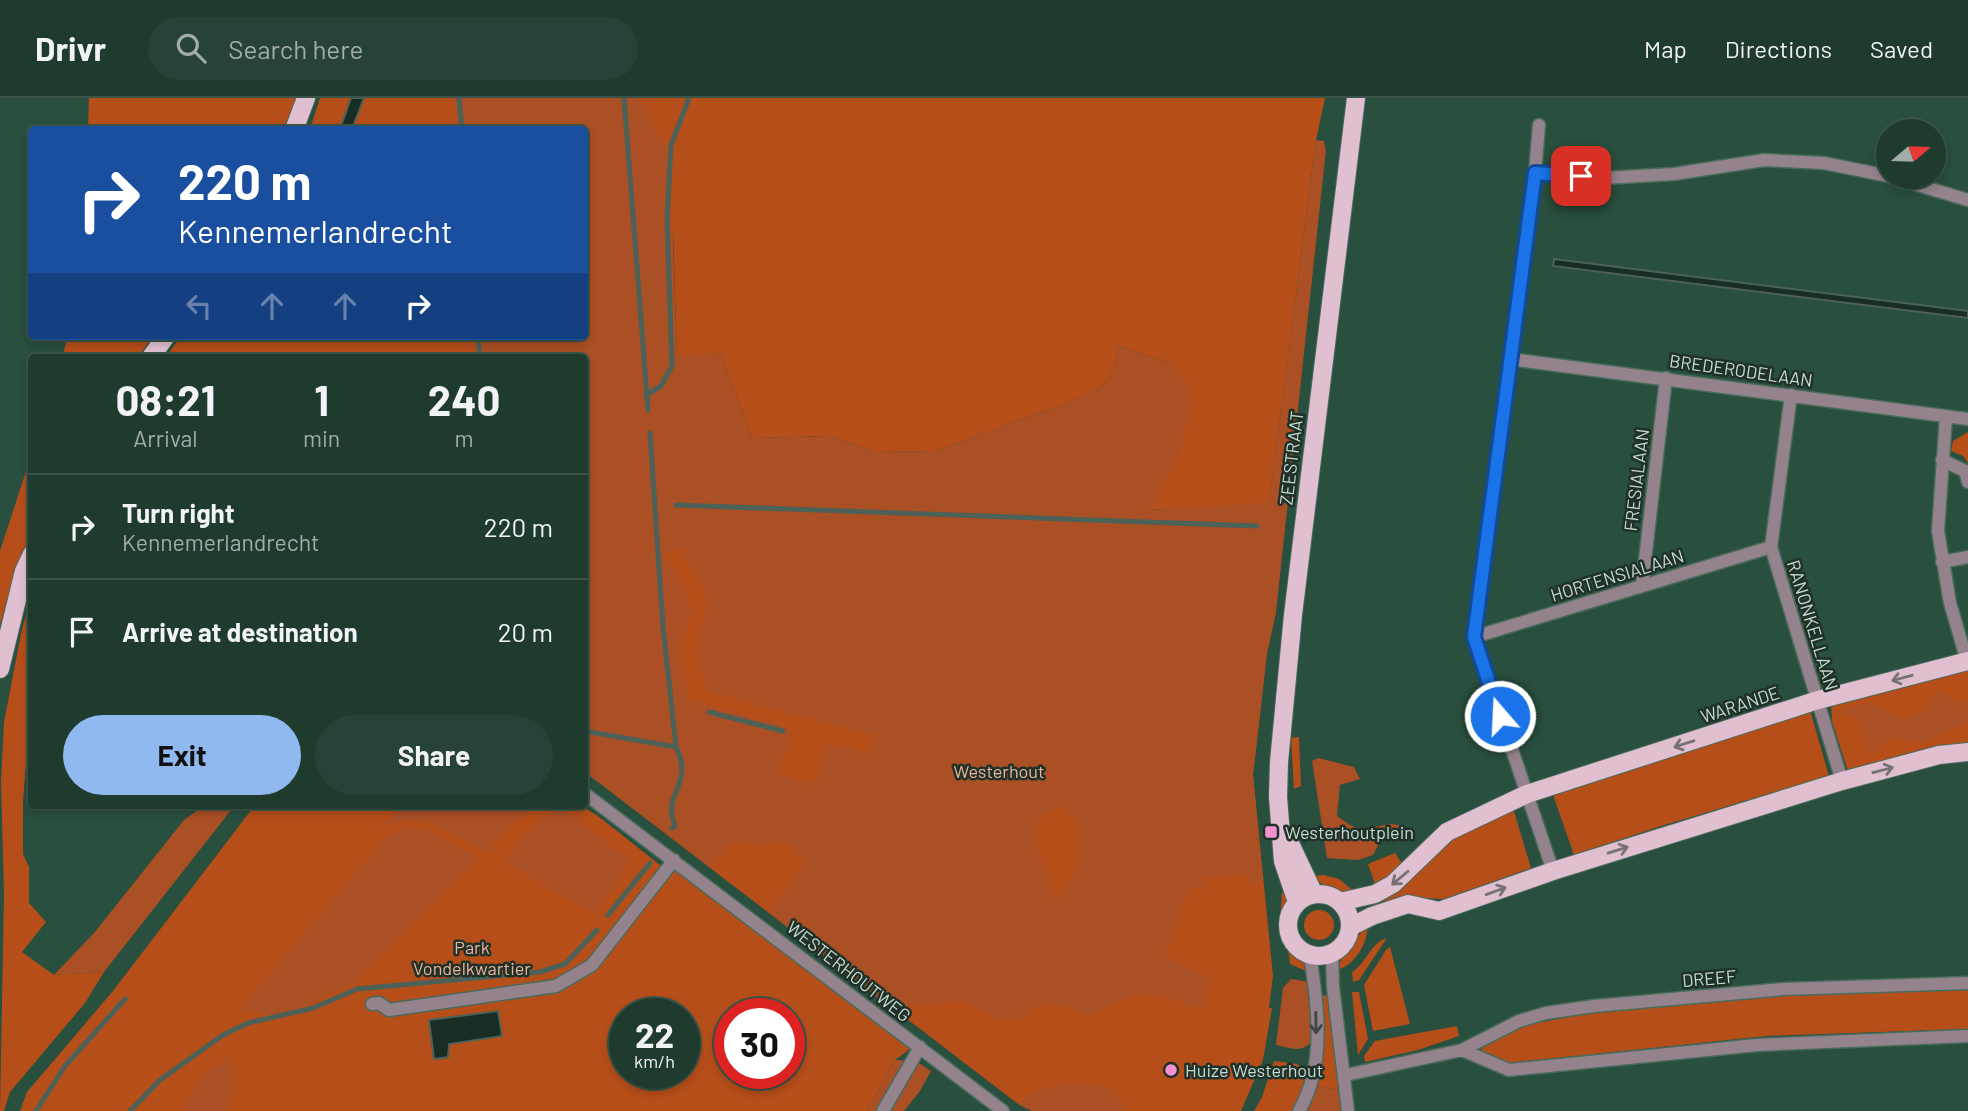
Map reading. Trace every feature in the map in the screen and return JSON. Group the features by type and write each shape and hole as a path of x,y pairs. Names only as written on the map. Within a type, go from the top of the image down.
{"main road":[{"path":"296,126 306,98"},
{"name":"ZEESTRAAT","path":"1297,902 1283,861 1278,797 1279,762 1293,615 1356,98"},
{"path":"152,354 163,340"},
{"path":"0,669 28,562"},
{"name":"WARANDE","path":"1340,902 1376,894 1393,884 1447,832 1527,794 1818,701 1967,661"},
{"path":"1350,927 1372,916 1408,904 1439,911 1553,870 1842,781 1939,755 1968,752"},
{"name":"ZEESTRAAT","path":"1281,824 1314,894"},
{"path":"1314,894 1324,894 1340,902 1346,909 1350,927 1343,945 1332,954 1319,956 1310,955 1295,945 1287,927 1297,902 1314,894"}],"street":[{"path":"1539,125 1474,637 1553,870"},
{"path":"1535,173 1604,178 1674,174 1764,160 1824,163 1876,173"},
{"path":"1932,189 1968,200"},
{"name":"BREDERODELAAN","path":"1510,359 1968,419"},
{"name":"FRESIALAAN","path":"1642,586 1666,378"},
{"name":"RANONKELLAAN","path":"1791,395 1771,547 1842,781"},
{"path":"1945,416 1938,531 1950,603 1967,661"},
{"path":"1942,460 1965,471 1968,482"},
{"name":"HORTENSIALAAN","path":"1474,637 1771,547"},
{"path":"1942,562 1968,557"},
{"name":"WESTERHOUTWEG","path":"588,796 1003,1111"},
{"path":"372,1004 379,1003 389,1010 556,986 592,965 674,860"},
{"path":"1332,954 1333,987 1346,1075 1348,1111"},
{"path":"1298,1111 1305,1100 1317,1061 1315,989 1310,955"},
{"name":"DREEF","path":"1346,1075 1462,1050 1519,1021 1546,1013 1594,1006 1784,989 1968,983"},
{"path":"1462,1050 1509,1070 1757,1045 1968,1036"},
{"path":"883,1111 920,1047"}],"green space":[{"path":"89,98 297,98 284,126 88,126"},
{"name":"Westerhout","path":"320,98 1325,98 1316,140 1269,504 1149,510 1182,444 1170,364 1119,346 1110,376 1095,391 936,451 874,452 831,436 752,438 720,353 677,357 673,232 655,501 1276,612 1267,653 1253,775 1273,976 1269,1008 1272,1008 1263,1060 1241,1111 1032,1111 1018,1104 588,774 588,354 168,354 178,340 588,340 588,126 311,126"},
{"name":"Westerhout","path":"453,98 641,98 670,157 677,356 720,353 752,438 831,436 874,452 936,451 1095,391 1110,376 1119,346 1170,364 1186,382 1191,405 1182,444 1150,510 1269,503 1316,140 1324,141 1326,150 1276,612 1267,653 1253,775 1263,882 1250,884 1248,873 1204,878 1205,890 1189,888 1165,955 1210,978 1202,1008 1146,993 1118,1002 1092,1016 1063,1006 1045,1004 1028,1010 1019,1018 997,1018 962,1000 890,1008 769,912 805,864 795,850 779,842 759,845 739,840 727,847 710,867 588,774 588,354 431,354 475,352 474,340 588,340 588,126 456,126","holes":["680,546 703,588 707,601 698,648 700,668 707,691 876,736 866,756 856,749 827,744 814,785 779,774 791,733 779,724 689,701 681,649 691,609 682,585 664,556","1058,806 1064,808 1080,826 1080,849 1074,876 1054,902 1048,874 1037,848 1038,822"]},
{"path":"67,340 150,340 140,354 63,354"},
{"path":"1968,432 1968,463 1963,456 1951,451 1953,441"},
{"path":"28,465 28,539 0,625 0,551"},
{"path":"28,608 28,737 23,802 23,854 29,867 29,903 46,922 22,952 54,975 104,972 85,1003 10,1092 4,1111 0,1111 4,895 1,781 4,722"},
{"path":"1968,666 1968,747 1848,771 1832,721 1831,704"},
{"path":"1939,689 1961,707 1968,698 1968,722 1920,744 1891,736 1870,757 1858,717 1841,710 1871,702 1901,719 1926,710"},
{"path":"1810,710 1829,776 1574,855 1552,792"},
{"path":"1299,737 1301,786 1294,789 1291,738"},
{"path":"1318,758 1354,767 1360,779 1340,785 1337,816 1357,828 1390,824 1401,826 1382,838 1373,855 1358,860 1327,858 1312,761"},
{"path":"1513,808 1531,868 1444,899 1413,898 1384,904 1381,896 1402,885 1418,872 1430,855 1447,839"},
{"path":"199,809 232,809 104,972 54,975 94,933 184,820"},
{"name":"Park Vondelkwartier","path":"252,809 587,809 660,865 673,867 910,1049 895,1060 867,1111 20,1111 27,1092 113,991"},
{"path":"397,809 529,809 485,852 447,831 420,821 393,823 380,830"},
{"path":"554,809 564,809 629,860 622,876 594,913 506,863 516,845"},
{"path":"416,828 430,832 479,858 351,984 295,1010 277,1015 240,1009 388,835"},
{"path":"1395,853 1405,868 1376,887 1368,864"},
{"path":"1324,875 1339,879 1356,893 1333,890 1313,876"},
{"path":"1287,889 1281,922 1282,934 1308,972 1290,964 1279,931 1282,893"},
{"path":"1319,910 1330,914 1334,925 1330,936 1319,940 1308,936 1304,925 1308,914"},
{"path":"1368,923 1360,951 1351,962 1338,970 1341,959"},
{"path":"1387,938 1359,980 1353,982 1352,972 1376,945"},
{"path":"1390,947 1410,1024 1373,1031 1364,985"},
{"path":"1291,979 1310,982 1313,1040 1301,1049 1276,1045 1283,988"},
{"path":"1968,988 1968,1029 1766,1036 1509,1063 1482,1052 1482,1045 1515,1027 1592,1013 1787,992"},
{"path":"1352,992 1359,992 1368,1039 1358,1055"},
{"path":"1329,994 1343,1090 1316,1086 1322,1051 1323,996"},
{"path":"1457,1026 1459,1036 1418,1050 1365,1062 1364,1056 1375,1041"},
{"path":"229,1055 235,1081 226,1111 183,1111 201,1077"},
{"path":"895,1060 916,1061 931,1071 904,1111 867,1111"},
{"path":"1274,1061 1297,1064 1304,1070 1305,1082 1292,1111 1254,1111 1262,1097"},
{"path":"1069,1084 1109,1088 1121,1101 1123,1111 1032,1111 1018,1104 1038,1090"},
{"path":"1316,1086 1343,1090 1343,1111 1304,1111"}],"shaded area":[{"path":"351,98 364,98 353,126 341,126"},
{"path":"1554,259 1968,311 1968,318 1553,266"},
{"path":"498,1011 502,1036 449,1044 448,1057 434,1059 429,1020"}],"waterway":[{"path":"459,98 462,126"},
{"path":"624,98 648,410"},
{"path":"646,395 661,386 672,366 667,220 671,145 689,98"},
{"path":"478,340 480,354"},
{"path":"650,433 663,627 676,747 682,771 672,805 675,826 672,828"},
{"path":"676,505 1257,526"},
{"path":"709,712 783,731"},
{"path":"588,732 676,747"},
{"path":"608,915 650,863"},
{"path":"130,1111 160,1080 223,1035 248,1023 313,1008 357,989 540,972 565,964 597,930"},
{"path":"36,1111 65,1066 125,999"}],"place":[{"name":"Westerhoutplein","path":"1271,832"},
{"name":"Huize Westerhout","path":"1171,1070"}],"route":[{"path":"1500,716 1474,637 1535,173 1581,176"}]}
